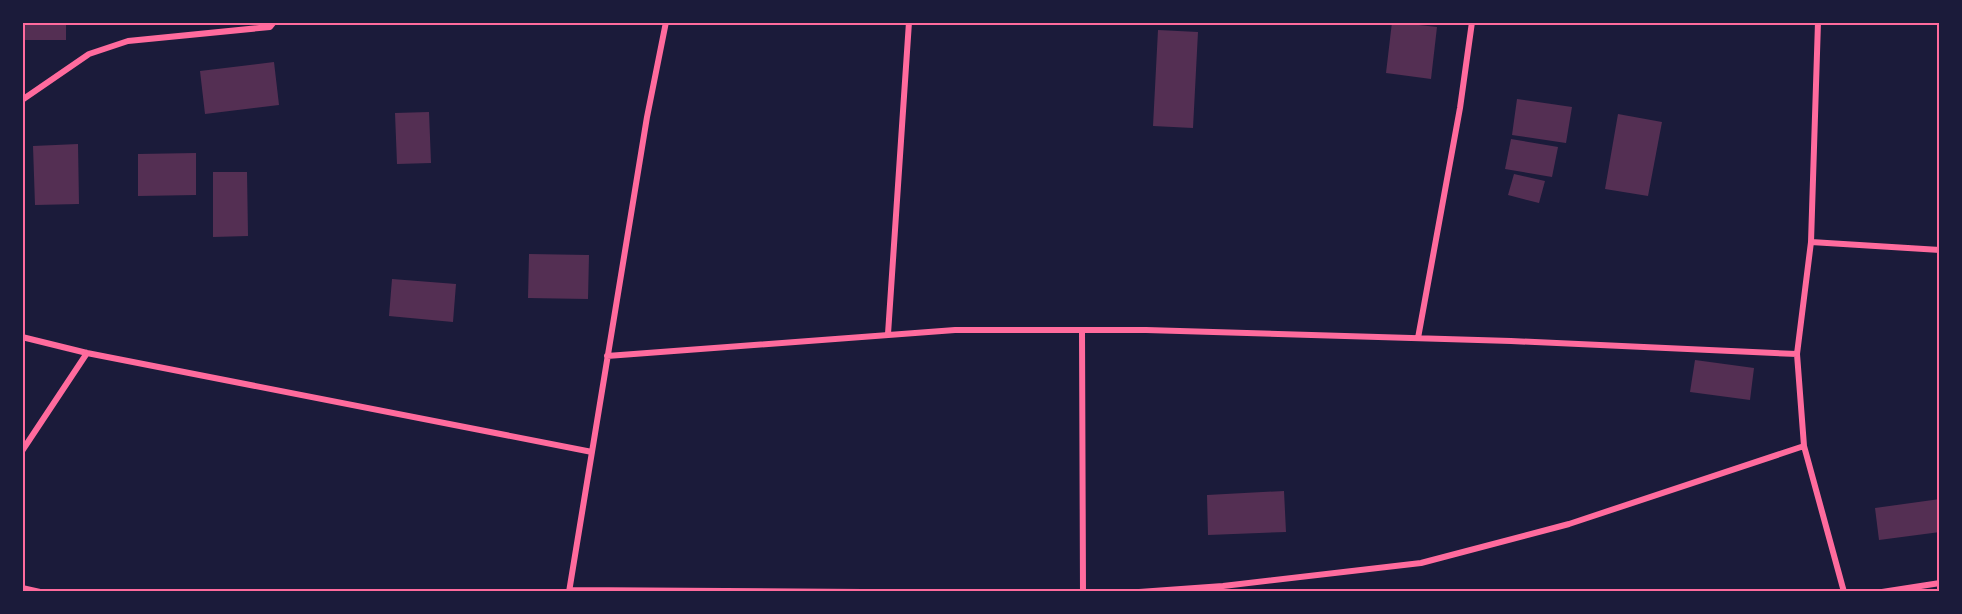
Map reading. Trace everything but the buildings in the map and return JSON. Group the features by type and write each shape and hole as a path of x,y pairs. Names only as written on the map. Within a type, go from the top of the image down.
{"street":[{"path":"22,100 89,54 128,40 243,31 270,27 274,22"},
{"path":"666,22 647,117 569,590 863,591"},
{"path":"888,334 909,22"},
{"path":"1418,338 1460,108 1472,22"},
{"path":"1818,22 1811,242 1797,354 1804,446 1844,591"},
{"path":"1811,242 1940,250"},
{"path":"607,356 955,330 1146,330 1418,338 1797,354"},
{"path":"1082,330 1083,591"},
{"path":"22,337 87,353 592,452"},
{"path":"22,451 87,353"},
{"path":"1139,591 1223,586 1421,563 1569,524 1804,446"},
{"path":"1882,591 1940,583"},
{"path":"22,588 40,591"}]}
